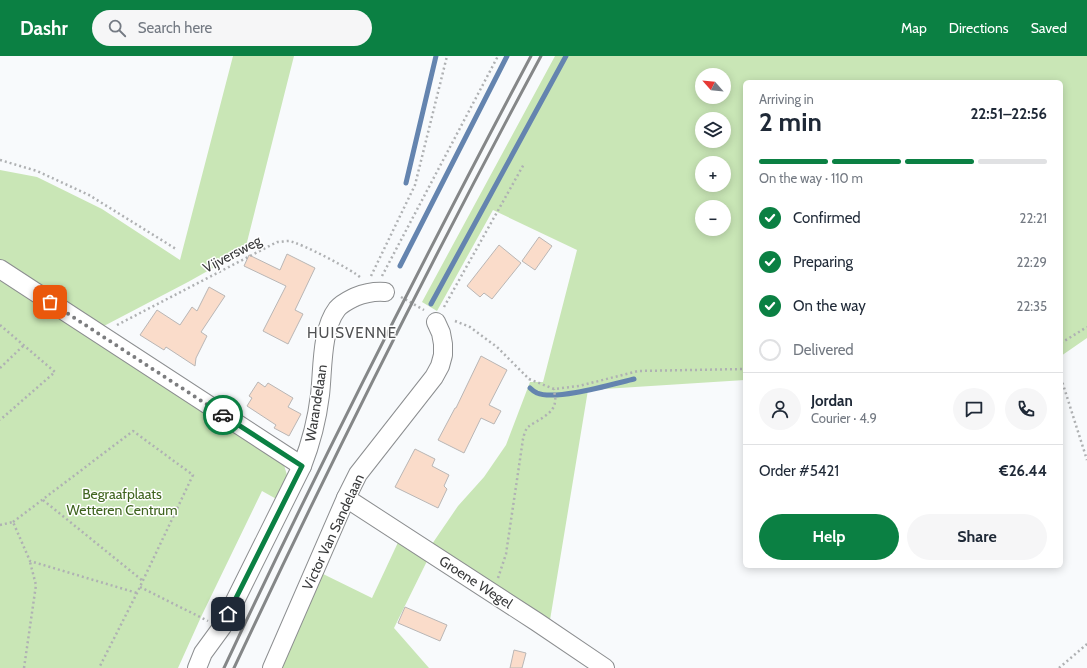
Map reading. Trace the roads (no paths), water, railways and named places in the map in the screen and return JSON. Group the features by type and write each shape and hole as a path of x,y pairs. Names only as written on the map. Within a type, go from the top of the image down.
{"street":[{"path":"0,269 302,466"},
{"name":"Warandelaan","path":"197,668 203,653 222,627 302,466 310,446 314,432 320,395 325,341 332,317 338,308 348,300 377,292"},
{"name":"Victor Van Sandelaan","path":"272,668 346,498 358,474 434,377 440,366 443,355 443,344 441,333 436,322"},
{"name":"Groene Wegel","path":"346,498 605,668"}],"waterway":[{"path":"406,183 436,56"},
{"path":"400,266 507,56"},
{"path":"431,304 566,56"},
{"path":"530,388 537,393 557,395 585,391 634,379"}],"railway":[{"path":"224,668 298,513 374,360 531,56"},
{"path":"234,668 383,360 461,207 541,56"}],"district":[{"name":"HUISVENNE","path":"352,333"}],"park label":[{"name":"Begraafplaats Wetteren Centrum","path":"122,502"}]}
